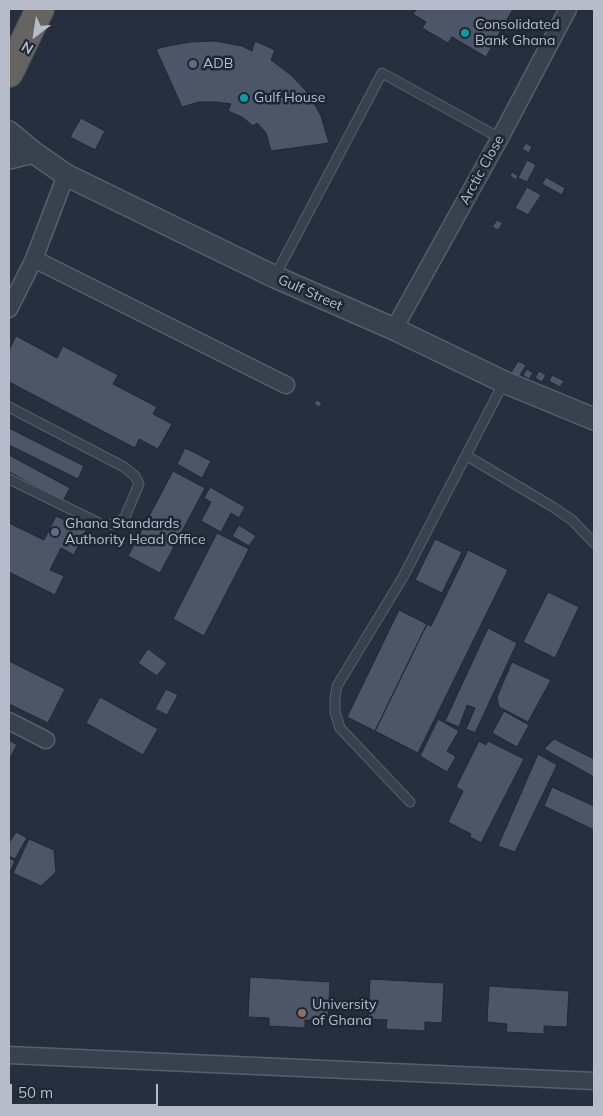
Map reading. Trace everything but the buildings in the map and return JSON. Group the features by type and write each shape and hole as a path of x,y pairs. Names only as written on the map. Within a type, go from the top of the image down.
{"highway":[{"path":"9,73 40,9"}],"street":[{"name":"Arctic Close","path":"394,330 500,138 568,9"},
{"name":"Gulf Street","path":"9,132 33,152 66,175 275,277 504,382 594,419"},
{"path":"9,158 33,152"},
{"path":"9,309 34,259 66,175"},
{"path":"34,259 286,384"},
{"path":"9,721 46,740"},
{"path":"9,1055 594,1081"}],"lane":[{"path":"275,277 382,73 500,138"},
{"path":"410,802 340,728 335,712 337,686 403,577 504,382"},
{"path":"9,407 124,468 135,476 139,484 124,517 116,524 103,525 9,479"},
{"path":"467,456 572,520 594,543"}],"place":[{"name":"Consolidated Bank Ghana","path":"465,33"},
{"name":"ADB","path":"193,64"},
{"name":"Gulf House","path":"244,98"},
{"name":"Ghana Standards Authority Head Office","path":"55,532"},
{"name":"University of Ghana","path":"302,1013"}]}
